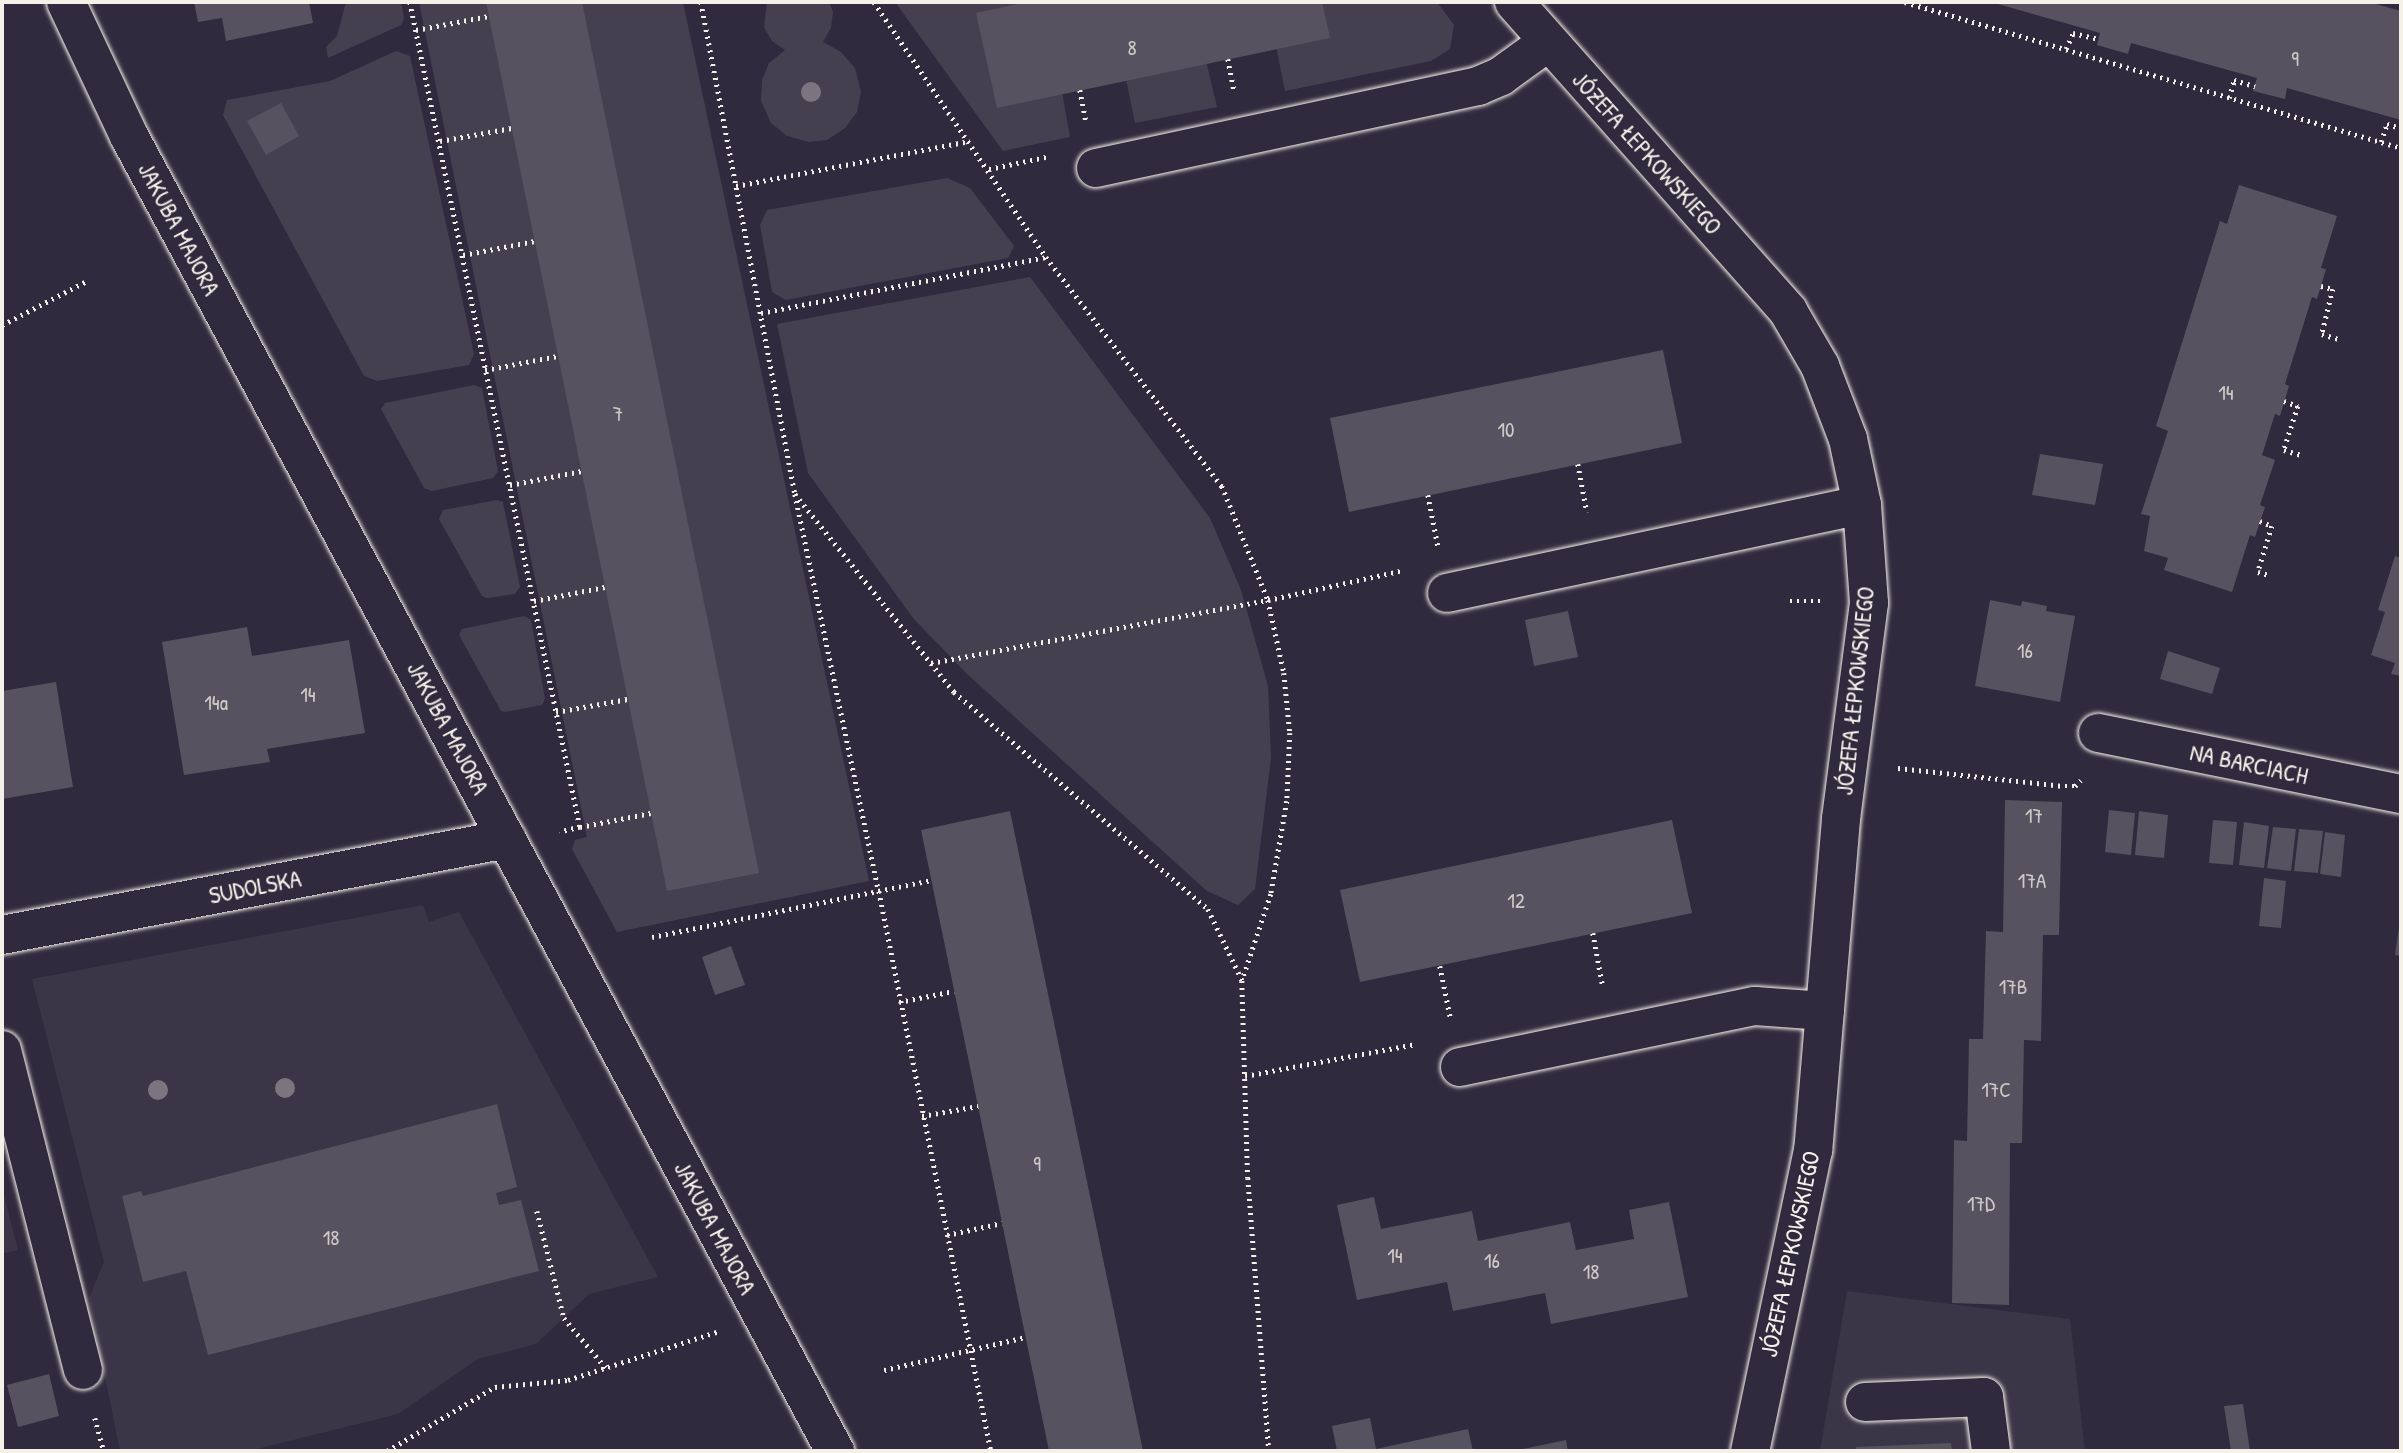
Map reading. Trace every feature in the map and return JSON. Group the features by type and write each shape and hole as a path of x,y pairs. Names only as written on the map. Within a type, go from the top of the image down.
{"street":[{"name":"JAKUBA MAJORA","path":"66,2 129,136 835,1451"},
{"name":"JÓZEFA ŁEPKOWSKIEGO","path":"1514,2 1633,133 1788,311 1820,366 1849,439 1862,505 1869,603 1841,819 1813,1150 1750,1451"},
{"path":"1096,168 1478,86 1501,76 1548,42"},
{"path":"1444,578 1862,505"},
{"name":"NA BARCIACH","path":"2098,733 2401,794"},
{"name":"SUDOLSKA","path":"2,935 507,839"},
{"path":"1458,1052 1755,1006 1825,1011"},
{"path":"2,1050 83,1370"},
{"path":"1865,1402 1984,1397 1991,1451"}],"path":[{"path":"410,2 580,827"},
{"path":"701,2 794,494 879,891 899,1002 991,1451"},
{"path":"874,2 1046,257 1222,486 1268,600 1284,673 1290,733 1287,801 1271,894 1242,981 1248,1178 1269,1451"},
{"path":"1905,2 2401,148"},
{"path":"416,30 489,16"},
{"path":"2066,49 2073,33 2098,39"},
{"path":"2229,97 2234,80 2255,86"},
{"path":"2381,142 2387,124 2401,128"},
{"path":"440,141 512,128"},
{"path":"736,186 970,141"},
{"path":"463,255 535,241"},
{"path":"761,313 1046,257"},
{"path":"2,325 86,281"},
{"path":"2321,286 2333,289 2322,334 2338,339"},
{"path":"485,370 558,356"},
{"path":"2284,401 2298,405 2284,450 2302,455"},
{"path":"1578,464 1588,517"},
{"path":"510,485 582,471"},
{"path":"794,494 954,692 1208,909 1242,981"},
{"path":"931,663 1268,600 1444,578 1428,495"},
{"path":"2260,521 2272,526 2258,572 2269,575"},
{"path":"534,601 605,587"},
{"path":"556,712 628,699"},
{"path":"1897,768 2075,786 2081,780 2098,733"},
{"path":"549,834 651,813"},
{"path":"652,937 931,880"},
{"path":"1245,1076 1458,1052 1440,966"},
{"path":"899,1002 954,991"},
{"path":"922,1116 978,1106"},
{"path":"537,1211 564,1318 606,1368"},
{"path":"947,1235 1002,1223"},
{"path":"387,1451 495,1387 568,1380 724,1330"},
{"path":"884,1370 970,1348 1026,1338"}],"shaded area":[{"path":"346,2 401,2 404,18 401,25 328,58 326,47 337,36"},
{"path":"419,2 683,2 869,881 617,932 572,849 575,840 587,837"},
{"path":"767,2 829,2 833,12 831,28 823,42 841,52 855,68 861,92 857,112 845,128 827,140 809,142 787,136 771,123 761,101 762,80 769,63 785,50 772,41 764,27"},
{"path":"895,2 1437,2 1454,25 1450,49 1431,61 1285,91 1276,46 1206,61 1217,107 1135,123 1126,79 1062,92 1070,137 1003,151"},
{"path":"396,51 410,56 474,354 469,365 377,381 364,376 223,115 227,100 330,81"},
{"path":"947,178 970,188 1014,246 1008,258 786,300 772,292 760,225 767,210"},
{"path":"1030,277 1210,518 1241,590 1268,686 1271,758 1255,889 1238,905 1207,891 967,674 913,618 808,473 777,324"},
{"path":"474,385 482,388 498,471 493,478 432,491 424,488 381,409 385,403"},
{"path":"497,500 503,502 520,587 515,594 487,598 482,596 439,519 443,510"},
{"path":"524,616 531,620 545,699 542,705 505,712 501,711 459,635 462,629"},
{"path":"423,905 429,922 459,912 658,1277 589,1294 536,1344 478,1359 398,1414 249,1451 120,1451 89,1298 104,1262 32,979"},
{"path":"2,1187 18,1250 2,1254"},
{"path":"1847,1291 2070,1319 2085,1451 1820,1451"}],"building":[{"path":"194,2 309,2 313,23 226,41 222,18 198,22"},
{"path":"486,2 582,2 759,873 667,891"},
{"path":"1028,2 1322,2 1330,38 997,108 976,13"},
{"path":"1991,2 2369,2 2401,11 2401,120 2287,88 2285,99 2253,91 2257,78 2131,43 2128,54 2097,45 2100,33"},
{"path":"281,103 299,136 266,155 247,121"},
{"path":"2239,185 2337,216 2321,268 2326,269 2317,299 2312,297 2285,384 2289,386 2280,416 2275,414 2262,455 2275,460 2260,505 2265,507 2255,537 2250,535 2232,592 2164,570 2168,558 2144,551 2150,516 2141,514 2168,431 2156,426 2220,221 2227,224"},
{"path":"1663,350 1682,443 1349,512 1330,418"},
{"path":"2040,454 2103,464 2095,505 2032,495"},
{"path":"2395,556 2401,558 2401,676 2391,674 2395,663 2371,655 2385,612 2378,610"},
{"path":"1990,600 2021,606 2022,601 2047,606 2046,611 2075,616 2060,702 1975,686"},
{"path":"1568,611 1578,657 1534,666 1525,620"},
{"path":"247,627 252,656 349,640 365,733 267,749 270,762 184,775 162,642"},
{"path":"2168,651 2220,668 2212,694 2160,679"},
{"path":"56,682 73,787 2,799 2,691"},
{"path":"2005,800 2062,802 2059,935 2043,935 2041,1041 2024,1040 2022,1143 2010,1143 2009,1305 1952,1303 1954,1140 1967,1141 1969,1039 1983,1039 1986,931 2003,932"},
{"path":"2109,810 2135,813 2131,855 2105,852"},
{"path":"1010,811 1143,1451 1049,1451 921,830"},
{"path":"2139,811 2168,815 2164,858 2135,855"},
{"path":"1672,820 1692,913 1360,982 1340,890"},
{"path":"2213,820 2237,822 2233,865 2209,863"},
{"path":"2244,822 2269,826 2264,868 2239,865"},
{"path":"2273,827 2296,829 2291,871 2267,868"},
{"path":"2299,829 2323,831 2318,873 2294,871"},
{"path":"2325,832 2345,835 2341,877 2320,874"},
{"path":"2264,878 2286,881 2281,928 2259,926"},
{"path":"2401,921 2401,956 2395,955"},
{"path":"731,946 745,985 715,995 702,957"},
{"path":"497,1104 517,1187 496,1193 499,1205 521,1200 539,1271 208,1355 186,1271 143,1282 122,1196 141,1191 143,1196"},
{"path":"1374,1197 1381,1229 1472,1211 1478,1241 1570,1222 1576,1250 1634,1239 1629,1210 1669,1202 1688,1297 1551,1324 1545,1293 1453,1311 1447,1282 1357,1300 1337,1205"},
{"path":"49,1374 59,1416 18,1427 7,1385"},
{"path":"2243,1404 2250,1451 2231,1451 2224,1406"},
{"path":"1370,1418 1376,1449 1468,1429 1473,1451 1337,1451 1332,1426"},
{"path":"1566,1440 1568,1451 1518,1451 1518,1450"},
{"path":"1951,1443 1952,1451 1856,1451 1856,1447"}]}
